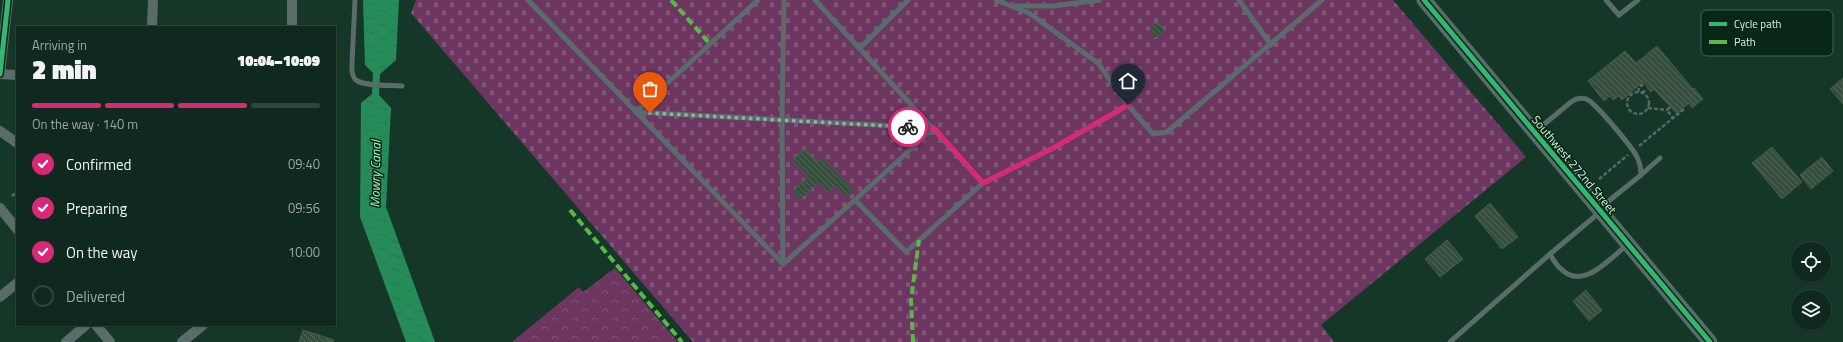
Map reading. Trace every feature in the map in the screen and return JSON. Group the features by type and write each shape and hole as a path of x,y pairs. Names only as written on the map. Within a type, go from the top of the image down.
{"street":[{"path":"8,0 0,74 16,75"},
{"path":"152,26 153,0"},
{"path":"292,0 292,26"},
{"name":"Southwest 272nd Street","path":"1429,2 1534,133 1710,342"},
{"path":"0,132 16,142"},
{"path":"0,208 16,228"},
{"path":"0,297 16,284"},
{"path":"66,342 85,326"},
{"path":"97,326 110,342"},
{"path":"182,342 202,326"}],"lane":[{"path":"355,0 352,73 354,79 362,83 402,86"},
{"path":"528,0 783,264"},
{"path":"636,112 758,0"},
{"path":"783,264 782,120 784,0"},
{"path":"815,0 983,183"},
{"path":"860,48 908,0"},
{"path":"996,0 1029,13 1098,63 1128,105 1153,134 1168,132 1322,0"},
{"path":"1012,6 1054,6 1100,0"},
{"path":"1239,0 1271,45"},
{"path":"1606,0 1619,16 1638,0"},
{"path":"1534,133 1571,102 1576,99 1586,99 1597,107 1633,151 1640,163 1641,175"},
{"path":"855,200 906,252 983,183 1055,147 1128,105"},
{"path":"636,112 934,128"},
{"path":"783,264 934,128"},
{"path":"1450,342 1660,158"},
{"path":"1550,254 1560,269 1570,276 1582,278 1598,269 1628,244"}],"path":[{"path":"1643,84 1639,88 1640,93 1648,99 1648,108 1644,113 1636,114 1631,112 1628,108 1628,97 1633,93 1640,93 1647,88"},
{"path":"1667,110 1670,107"},
{"path":"1648,108 1667,110 1673,118"},
{"path":"1637,148 1684,109"},
{"path":"1599,179 1630,154"},
{"path":"12,196 16,193"}],"green space":[{"path":"416,0 1393,0 1526,157 1321,325 1334,342 693,342 411,13"},
{"path":"615,268 678,342 512,342 579,287 583,292"}],"water":[{"name":"Mowry Canal","path":"363,0 399,0 396,60 380,74 379,95 391,108 386,207 435,342 406,342 360,217 361,103 372,94 373,73 365,65"}],"building":[{"path":"1158,22 1165,30 1156,38 1149,30"},
{"path":"1657,46 1703,99 1692,108 1689,103 1677,114 1654,89 1651,92 1643,82 1622,100 1619,96 1613,100 1610,96 1604,101 1588,81 1625,51 1636,63"},
{"path":"1843,78 1843,104 1830,89"},
{"path":"1772,147 1802,182 1782,199 1752,163"},
{"path":"805,149 817,162 822,157 853,190 846,197 835,185 828,192 819,182 801,199 793,191 808,177 792,160"},
{"path":"1822,157 1833,171 1811,189 1800,175"},
{"path":"1490,203 1518,237 1502,249 1475,216"},
{"path":"1447,240 1463,259 1440,277 1425,259"},
{"path":"1586,290 1602,310 1589,321 1573,301"},
{"path":"303,330 334,340 333,342 299,342"}],"marked path":[{"path":"671,0 710,44"},
{"path":"570,210 682,342"},
{"path":"913,342 911,300 919,240"}],"cycle path":[{"path":"0,74 8,0"},
{"path":"1424,0 1710,342"}],"way so far":[{"path":"650,113 908,127"}],"route":[{"path":"908,127 934,128 983,183 1055,147 1128,105"}]}
